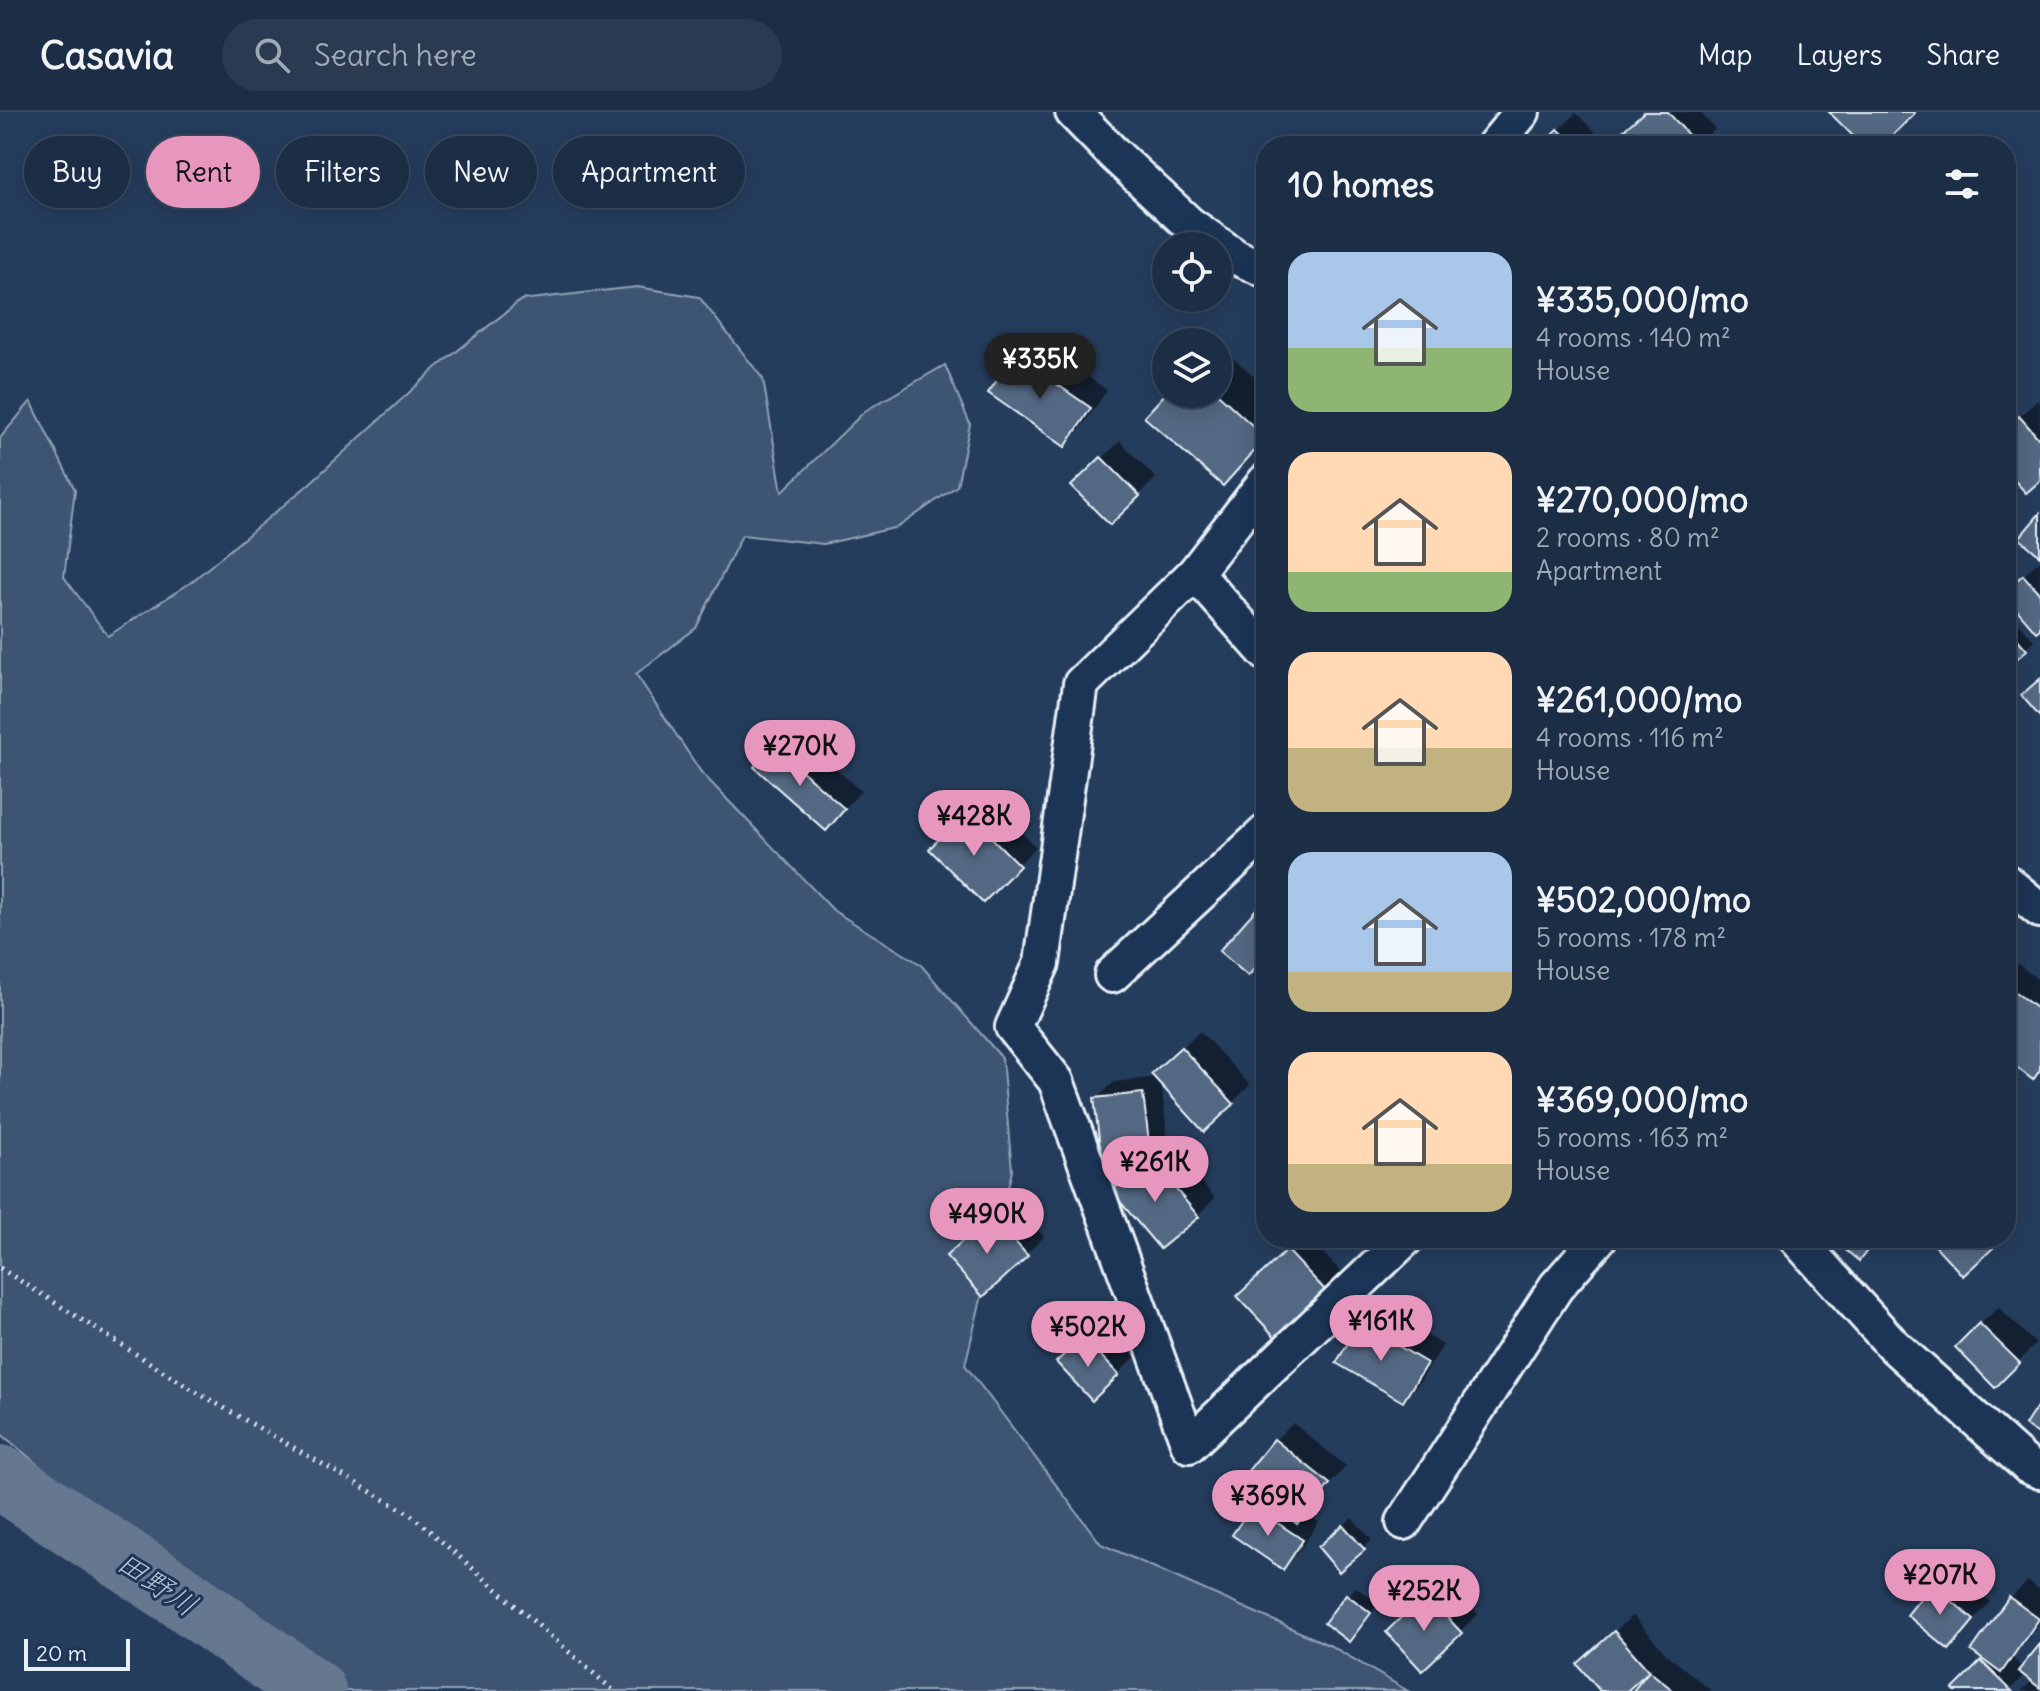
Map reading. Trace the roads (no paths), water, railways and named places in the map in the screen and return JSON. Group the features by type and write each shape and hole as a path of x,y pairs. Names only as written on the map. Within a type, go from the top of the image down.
{"street":[{"path":"1073,112 1189,224 1236,257 1256,266"},
{"path":"1502,136 1522,112"},
{"path":"1256,494 1195,573 1081,684 1042,963 1013,1027 1056,1081 1189,1445 1396,1248"},
{"path":"1195,573 1256,642"},
{"path":"1112,975 1256,841"},
{"path":"1404,1522 1556,1287 1590,1248"},
{"path":"1805,1248 1894,1346 2028,1466 2040,1471"}],"waterway":[{"name":"田野川","path":"0,1477 186,1600 314,1691"}]}
